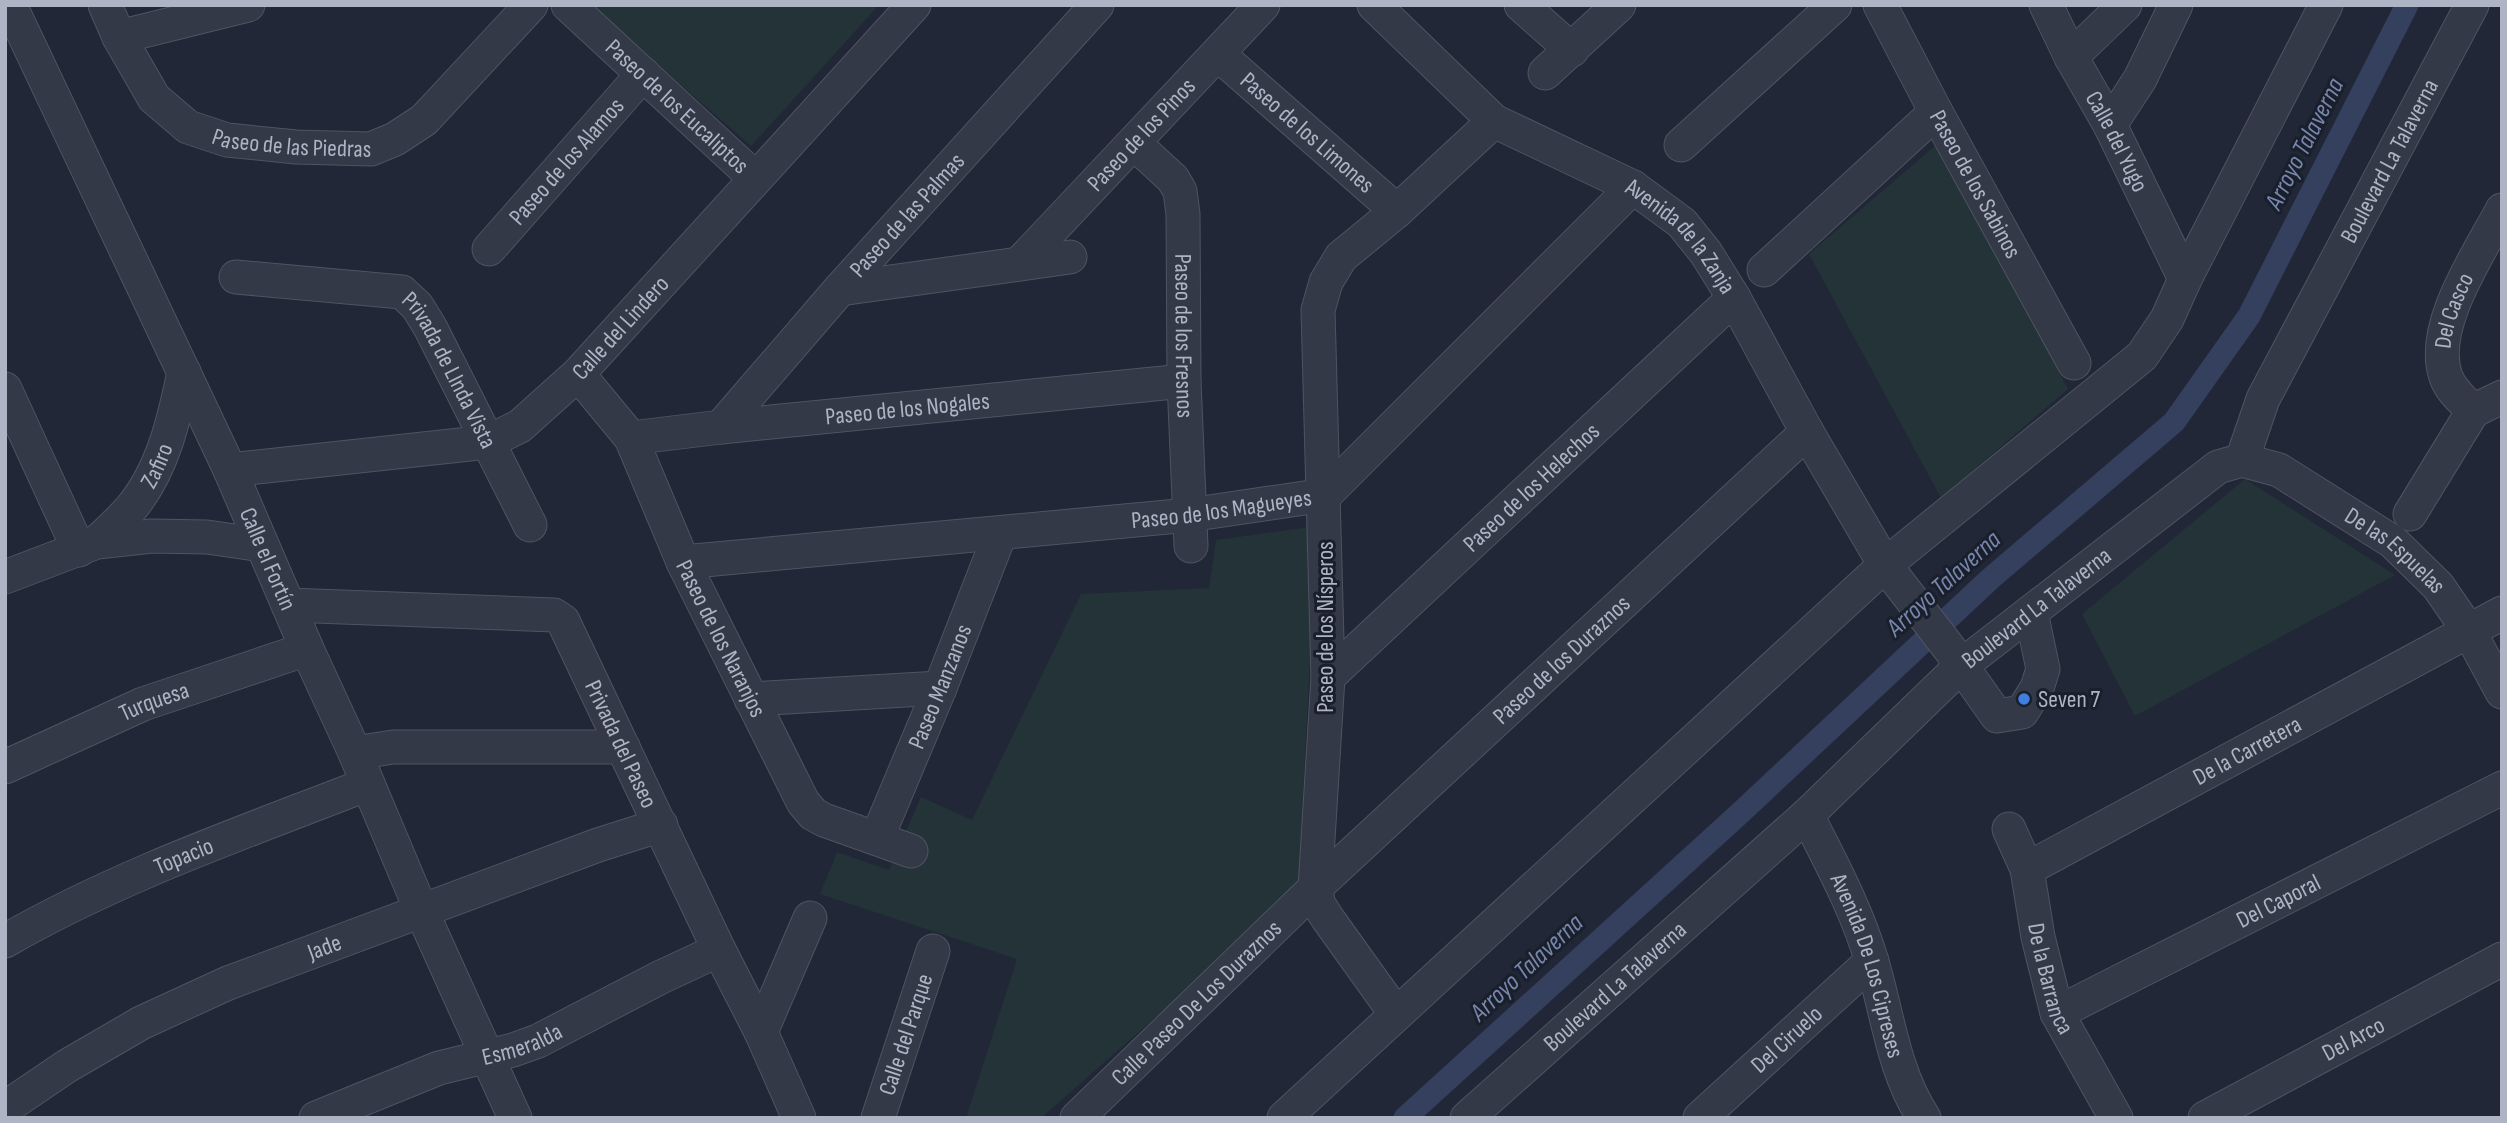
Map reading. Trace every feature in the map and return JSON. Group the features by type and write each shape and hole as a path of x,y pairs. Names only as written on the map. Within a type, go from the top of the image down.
{"street":[{"name":"Calle el Fortín","path":"10,5 230,470 307,649 355,752 421,910 515,1118"},
{"name":"Paseo de las Piedras","path":"105,5 119,37 154,99 188,127 226,141 371,149 395,139 424,120 531,5"},
{"path":"119,37 248,5"},
{"name":"Paseo de los Eucaliptos","path":"568,5 755,178"},
{"name":"Calle del Lindero","path":"230,470 488,442 520,426 578,374 914,5"},
{"name":"Paseo de las Palmas","path":"720,427 839,289 1097,5"},
{"name":"Paseo de los Pinos","path":"1019,264 1263,5"},
{"name":"Avenida de la Zanja","path":"1374,5 1494,121 1633,187 1682,223 1706,253 1734,298 1807,432 1894,575 1997,716 2022,712 2037,688 2043,669 2031,611"},
{"path":"1521,5 1572,50"},
{"path":"1545,73 1619,5"},
{"path":"1681,145 1835,5"},
{"name":"Paseo de los Sabinos","path":"1880,5 2074,363"},
{"name":"Calle del Yugo","path":"2046,5 2071,57 2110,125 2185,279"},
{"path":"2071,57 2125,5"},
{"path":"2110,125 2140,79 2176,5"},
{"path":"1283,1118 1396,1014 2142,356 2167,319 2326,5"},
{"name":"Boulevard La Talaverna","path":"1467,1118 1807,816 1955,657 2031,611 2218,467 2242,460 2263,400 2472,5"},
{"name":"Paseo de los Limones","path":"1218,54 1397,211"},
{"name":"Paseo de los Alamos","path":"489,249 643,74"},
{"path":"1764,270 1936,112"},
{"name":"Paseo de los Nísperos","path":"1396,1014 1328,919 1315,888 1328,677 1318,310 1326,282 1341,257 1397,211 1494,121"},
{"name":"Paseo de los Fresnos","path":"1134,143 1173,179 1180,191 1183,214 1184,381 1190,531"},
{"name":"Paseo de los Magueyes","path":"683,562 1000,534 1190,531 1325,495 1633,187"},
{"name":"Del Casco","path":"2487,404 2452,389 2441,355 2442,335 2449,312 2502,210"},
{"path":"839,289 1070,257"},
{"name":"Privada de LInda Vista","path":"236,277 402,292 417,306 430,327 530,525"},
{"name":"Paseo de los Helechos","path":"1328,677 1734,298"},
{"name":"Zafiro","path":"88,546 132,508 152,478 173,425 184,372"},
{"name":"Paseo de los Naranjos","path":"578,374 631,438 683,562 803,802 813,814 824,820 911,851"},
{"name":"Paseo de los Nogales","path":"631,438 1184,381"},
{"path":"5,389 88,546"},
{"path":"2410,513 2487,404"},
{"name":"Paseo de los Duraznos","path":"1315,888 1807,432"},
{"name":"De las Espuelas","path":"2242,460 2279,470 2393,542 2438,586 2469,631 2502,692"},
{"name":"Paseo Manzanos","path":"877,838 940,688 1000,534"},
{"name":"Zafiro","path":"5,577 88,546 152,536 207,537 262,545"},
{"name":"Privada del Paseo","path":"288,605 558,616 566,625 719,950 761,1032 799,1118"},
{"path":"2469,631 2502,613"},
{"name":"De la Carretera","path":"2027,869 2469,631"},
{"name":"Turquesa","path":"5,767 143,705 307,649"},
{"path":"751,699 940,688"},
{"path":"355,752 393,747 623,747"},
{"name":"Topacio","path":"5,941 60,909 144,871 368,784"},
{"name":"Del Caporal","path":"2057,1013 2502,788"},
{"name":"Avenida De Los Cipreses","path":"1807,816 1858,920 1872,961 1901,1077 1919,1116"},
{"name":"Jade","path":"5,1108 67,1066 142,1023 228,983 598,845 661,825"},
{"name":"De la Barranca","path":"2009,829 2027,869 2038,937 2057,1013 2116,1118"},
{"name":"Calle Paseo De Los Duraznos","path":"1077,1118 1315,888"},
{"path":"761,1032 810,918"},
{"name":"Esmeralda","path":"316,1118 439,1068 513,1050 538,1041 719,950"},
{"name":"Calle del Parque","path":"878,1118 933,951"},
{"name":"Del Arco","path":"2205,1118 2502,959"},
{"name":"Del Ciruelo","path":"1700,1118 1872,961"}],"shaded area":[{"path":"589,5 879,5 751,146"},
{"path":"1936,145 2068,389 1941,498 1809,254"},
{"path":"2245,479 2395,575 2135,716 2082,614"},
{"path":"1317,526 1298,892 1041,1118 966,1118 1017,959 820,894 837,852 889,870 921,797 972,820 1081,594 1209,588 1216,540"}],"waterway":[{"name":"Arroyo Talaverna","path":"1405,1118 1738,815 1990,579 2174,422 2249,316 2407,5"}],"place":[{"name":"Seven 7","path":"2024,699"}]}
